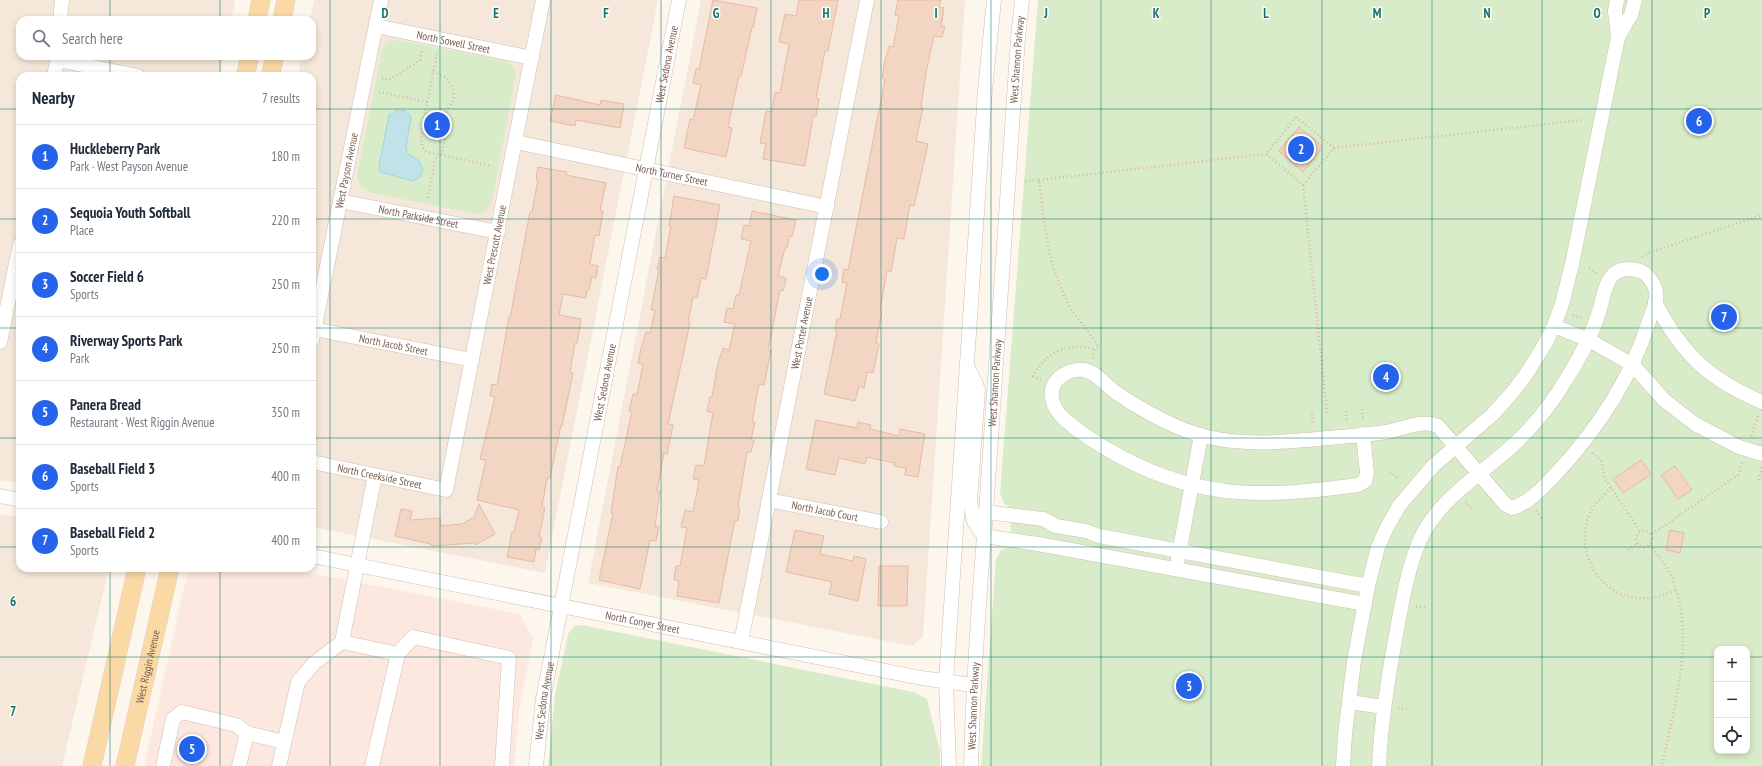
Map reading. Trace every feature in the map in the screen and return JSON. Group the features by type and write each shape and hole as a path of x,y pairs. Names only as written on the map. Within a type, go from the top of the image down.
{"main road":[{"path":"258,16 261,0"},
{"path":"283,16 286,0"},
{"path":"247,72 249,60"},
{"path":"271,72 273,60"},
{"path":"92,766 136,572"},
{"name":"West Riggin Avenue","path":"125,766 169,572"}],"street":[{"path":"60,16 62,0"},
{"name":"West Payson Avenue","path":"316,320 381,0"},
{"name":"West Prescott Avenue","path":"446,490 544,0"},
{"name":"West Sedona Avenue","path":"536,766 543,700 560,606 678,0"},
{"name":"West Porter Avenue","path":"742,642 867,0"},
{"path":"949,766 946,682 985,91 994,0"},
{"name":"West Shannon Parkway","path":"970,766 973,686 1017,46 1022,0"},
{"path":"1343,766 1349,702 1368,586 1378,547 1387,527 1399,506 1433,466 1493,414 1511,394 1525,376 1545,344 1554,326 1562,304 1572,264 1618,37 1615,12 1617,0"},
{"path":"1618,37 1631,15 1635,0"},
{"name":"North Sowell Street","path":"376,26 532,58"},
{"path":"55,72 58,60"},
{"path":"67,60 120,72"},
{"name":"North Turner Street","path":"516,142 827,207"},
{"name":"North Parkside Street","path":"340,201 498,232"},
{"path":"0,342 16,264"},
{"path":"1363,434 1367,473 1365,481 1358,485 1269,494 1236,493 1191,485 1147,471 1096,443 1076,429 1061,416 1053,405 1052,392 1058,378 1071,370 1085,370 1097,376 1117,394 1162,419 1190,432 1230,441 1282,443 1363,434 1387,432 1430,422 1438,426 1479,475 1505,504 1512,508 1521,505 1543,487 1583,444 1606,411 1633,365 1646,333 1655,302 1656,292 1651,279 1640,271 1626,268 1613,274 1604,291 1589,340 1560,390 1540,417 1513,445 1479,475 1451,498 1440,510 1420,540 1412,560 1406,585 1384,707 1379,766"},
{"path":"1655,302 1677,339 1693,358 1722,382 1761,407"},
{"path":"1554,326 1589,340 1633,365 1664,400 1695,424 1739,447 1762,454"},
{"name":"North Jacob Street","path":"316,335 472,360"},
{"path":"967,368 978,390 970,501 974,521 984,536 1038,544 1365,604"},
{"path":"1176,569 1201,435"},
{"name":"North Creekside Street","path":"316,463 446,490"},
{"path":"279,766 298,682 314,663 342,642 375,475"},
{"path":"0,496 16,499"},
{"name":"North Jacob Court","path":"769,500 881,522"},
{"path":"986,512 1043,519 1056,526 1086,531 1099,536 1368,586"},
{"name":"North Conyer Street","path":"316,557 742,642 973,686"},
{"path":"372,766 398,654 413,637 509,658 502,766"},
{"path":"342,642 398,654"},
{"path":"1349,702 1384,707"},
{"path":"163,766 173,719 182,712 236,725 247,733 284,742"},
{"path":"239,766 247,733"}],"path":[{"path":"382,78 389,80 420,60 422,51"},
{"path":"437,54 422,128 422,147 428,152 492,166"},
{"path":"433,72 447,78 454,91 454,98 447,112 446,119 448,126 441,155"},
{"path":"379,92 428,102"},
{"path":"1025,181 1266,154 1296,117 1334,148"},
{"path":"1303,185 1334,148 1583,120"},
{"path":"422,128 446,133"},
{"path":"428,198 436,154"},
{"path":"1266,154 1303,185 1327,413"},
{"path":"1039,180 1045,230 1056,275 1070,306 1099,346"},
{"path":"1637,261 1648,253 1762,215"},
{"path":"1750,440 1761,407"},
{"path":"1583,444 1601,460 1605,479 1640,531"},
{"path":"1652,534 1738,475 1743,460"},
{"path":"1759,480 1762,466"},
{"path":"1390,472 1398,478"},
{"path":"1611,488 1597,502 1591,511 1585,531 1584,549 1595,574 1606,585 1618,592 1634,597 1646,599 1676,590"},
{"path":"1640,531 1648,531 1652,534 1653,540 1650,545 1642,547 1638,544 1636,536 1640,531"},
{"path":"1628,550 1638,544"},
{"path":"1650,545 1667,570 1676,590 1681,608 1683,655 1662,766"}],"shaded area":[{"path":"0,0 235,0 232,16 16,16 16,60 222,60 220,72 16,72 16,482 0,480"},
{"path":"314,0 658,0 545,573 316,528 316,72 299,72 301,60 316,60 316,16 311,16"},
{"path":"701,0 965,0 923,637 912,646 588,583"},
{"path":"0,514 16,516 16,572 108,572 62,766 0,766"},
{"path":"188,572 305,572 520,614 533,639 520,703 514,766 144,766"}],"green space":[{"path":"1038,0 1762,0 1762,766 981,766 996,559 1001,550 1010,547 1012,508 1004,504 1000,493"},
{"path":"399,40 506,61 513,66 516,74 492,201 486,211 476,214 369,192 360,187 357,176 382,50 387,42"},
{"path":"582,625 913,692 927,699 940,751 940,766 548,766 555,695 568,634 574,626"}],"water":[{"path":"397,110 406,111 411,117 406,147 408,154 419,161 423,169 420,177 413,181 380,172 379,166 389,115"}],"building":[{"path":"713,0 757,8 741,76 739,76 728,127 732,128 726,157 684,148 690,119 693,120 701,85 693,83 696,69 699,69"},
{"path":"799,0 838,0 828,51 825,51 816,98 819,99 816,116 813,116 805,166 763,159 766,144 760,143 766,111 772,112 775,92 780,93 789,44 779,42 785,14 796,16"},
{"path":"898,0 941,0 939,7 944,8 941,26 945,26 942,37 934,36 926,72 921,108 923,108 916,141 928,144 914,206 910,205 904,239 897,238 891,272 887,271 876,343 879,344 873,373 867,372 864,388 859,386 855,401 824,394 837,331 835,331 837,319 840,319 847,283 842,282 844,269 848,270 885,79 882,78 884,65 889,46 893,47 899,16 895,15"},
{"path":"556,95 600,105 601,100 624,104 620,128 576,120 575,126 550,121"},
{"path":"1299,127 1323,147 1303,172 1279,151"},
{"path":"538,167 567,172 566,175 606,183 600,211 603,211 599,236 595,235 590,264 598,266 596,278 592,277 589,290 587,290 586,298 563,294 559,315 581,319 577,343 575,343 570,373 573,373 562,426 561,425 550,478 547,478 542,507 545,508 539,537 542,538 539,550 536,549 534,562 507,557 512,532 514,532 519,510 477,500 486,460 480,459 495,397 490,396 492,384 497,385 530,212 532,212 538,179 536,179"},
{"path":"674,196 720,205 706,279 701,278 697,298 693,297 688,323 690,323 668,424 673,425 667,454 664,453 657,491 660,491 655,526 659,527 656,541 650,540 640,589 599,580 613,513 611,513 618,466 620,467 632,411 629,411 633,394 637,395 643,364 638,363 646,332 650,333 655,310 651,310 659,269 657,269 660,257 665,258 671,226 669,226"},
{"path":"752,211 796,220 792,237 789,236 787,248 785,248 778,276 786,278 783,291 780,290 768,350 771,351 764,385 759,384 752,422 755,422 751,440 754,440 751,452 747,452 738,507 740,508 738,521 735,520 719,603 677,596 679,581 674,580 676,566 680,566 687,528 681,527 685,510 693,512 699,480 693,479 696,465 704,466 713,413 707,411 710,397 712,397 718,363 723,348 729,350 735,324 724,322 727,308 733,309 736,295 739,295 751,241 741,239 744,225 749,226"},
{"path":"816,420 857,428 858,422 871,425 870,429 899,436 900,429 925,434 918,477 905,475 906,468 894,466 895,463 867,457 865,464 839,458 835,475 806,469"},
{"path":"1641,460 1651,474 1623,493 1613,479"},
{"path":"1675,466 1692,490 1678,499 1661,475"},
{"path":"479,504 495,534 475,545 474,543 432,546 431,544 395,536 401,509 412,511 410,520 440,518 441,526 462,524 474,517"},
{"path":"795,530 824,536 820,554 853,561 854,556 866,559 858,601 829,594 832,582 786,572"},
{"path":"1670,530 1684,533 1680,553 1666,550"},
{"path":"879,566 908,566 907,606 878,606"}],"place":[{"name":"Baseball Field 3","path":"1699,121"},
{"name":"Huckleberry Park","path":"437,125"},
{"name":"Sequoia Youth Softball","path":"1301,149"},
{"name":"Baseball Field 2","path":"1724,317"},
{"name":"Riverway Sports Park","path":"1386,377"},
{"name":"Soccer Field 6","path":"1189,686"},
{"name":"Panera Bread","path":"192,749"}]}
